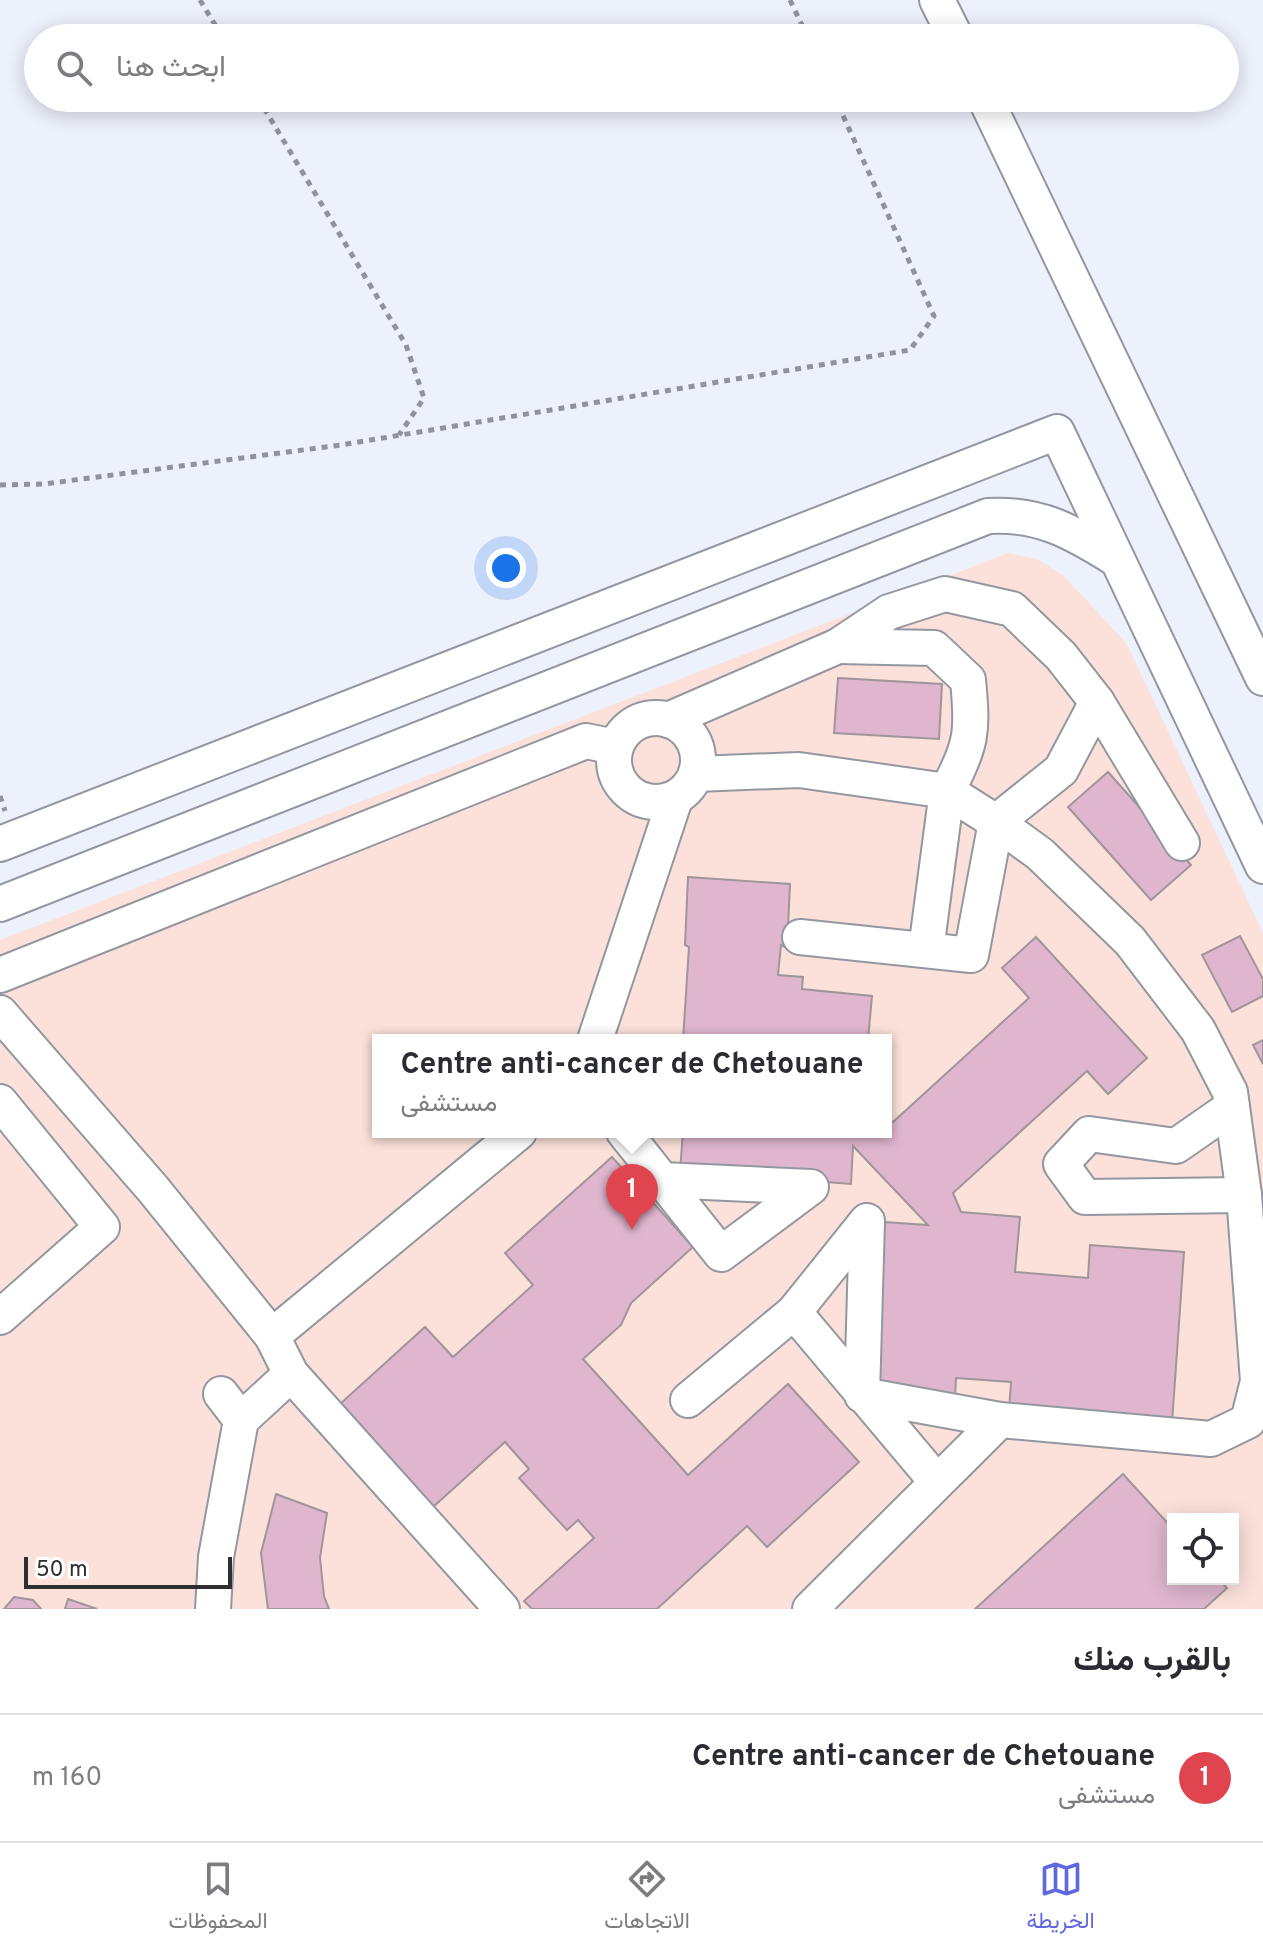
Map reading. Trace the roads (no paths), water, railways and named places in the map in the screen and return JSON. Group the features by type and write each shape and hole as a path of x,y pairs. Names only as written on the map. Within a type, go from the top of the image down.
{"street":[{"path":"937,0 949,24"},
{"path":"992,112 1263,678"},
{"path":"0,844 1057,432 1263,866"},
{"path":"0,904 988,516 1035,518 1058,524 1116,559"},
{"path":"862,1395 1000,1420 1211,1439 1248,1421 1258,1381 1244,1195 1230,1092 1198,1030 1130,941 1040,854 947,791 799,770 686,786 646,802 633,796 615,775 615,747 621,735 642,720 668,720 838,646 889,612 945,594 1012,609 1061,656 1097,702 1182,843"},
{"path":"838,646 934,648 968,680 973,725 965,759 947,791 926,950"},
{"path":"800,937 971,955 996,822 1061,770 1097,702"},
{"path":"597,1034 686,786 696,747 690,735 668,720"},
{"path":"0,975 586,741 615,747"},
{"path":"0,1013 153,1189 272,1336 291,1374 502,1609"},
{"path":"0,1102 102,1227 0,1317"},
{"path":"1232,1107 1176,1146 1089,1134 1061,1164 1085,1197 1244,1195"},
{"path":"272,1336 512,1138"},
{"path":"629,1138 663,1180"},
{"path":"688,1400 794,1312 867,1221 862,1395"},
{"path":"794,1312 937,1482"},
{"path":"213,1609 231,1407 291,1374"},
{"path":"810,1609 1000,1420"}],"place":[{"name":"Centre anti-cancer de Chetouane","path":"632,1230"}]}
